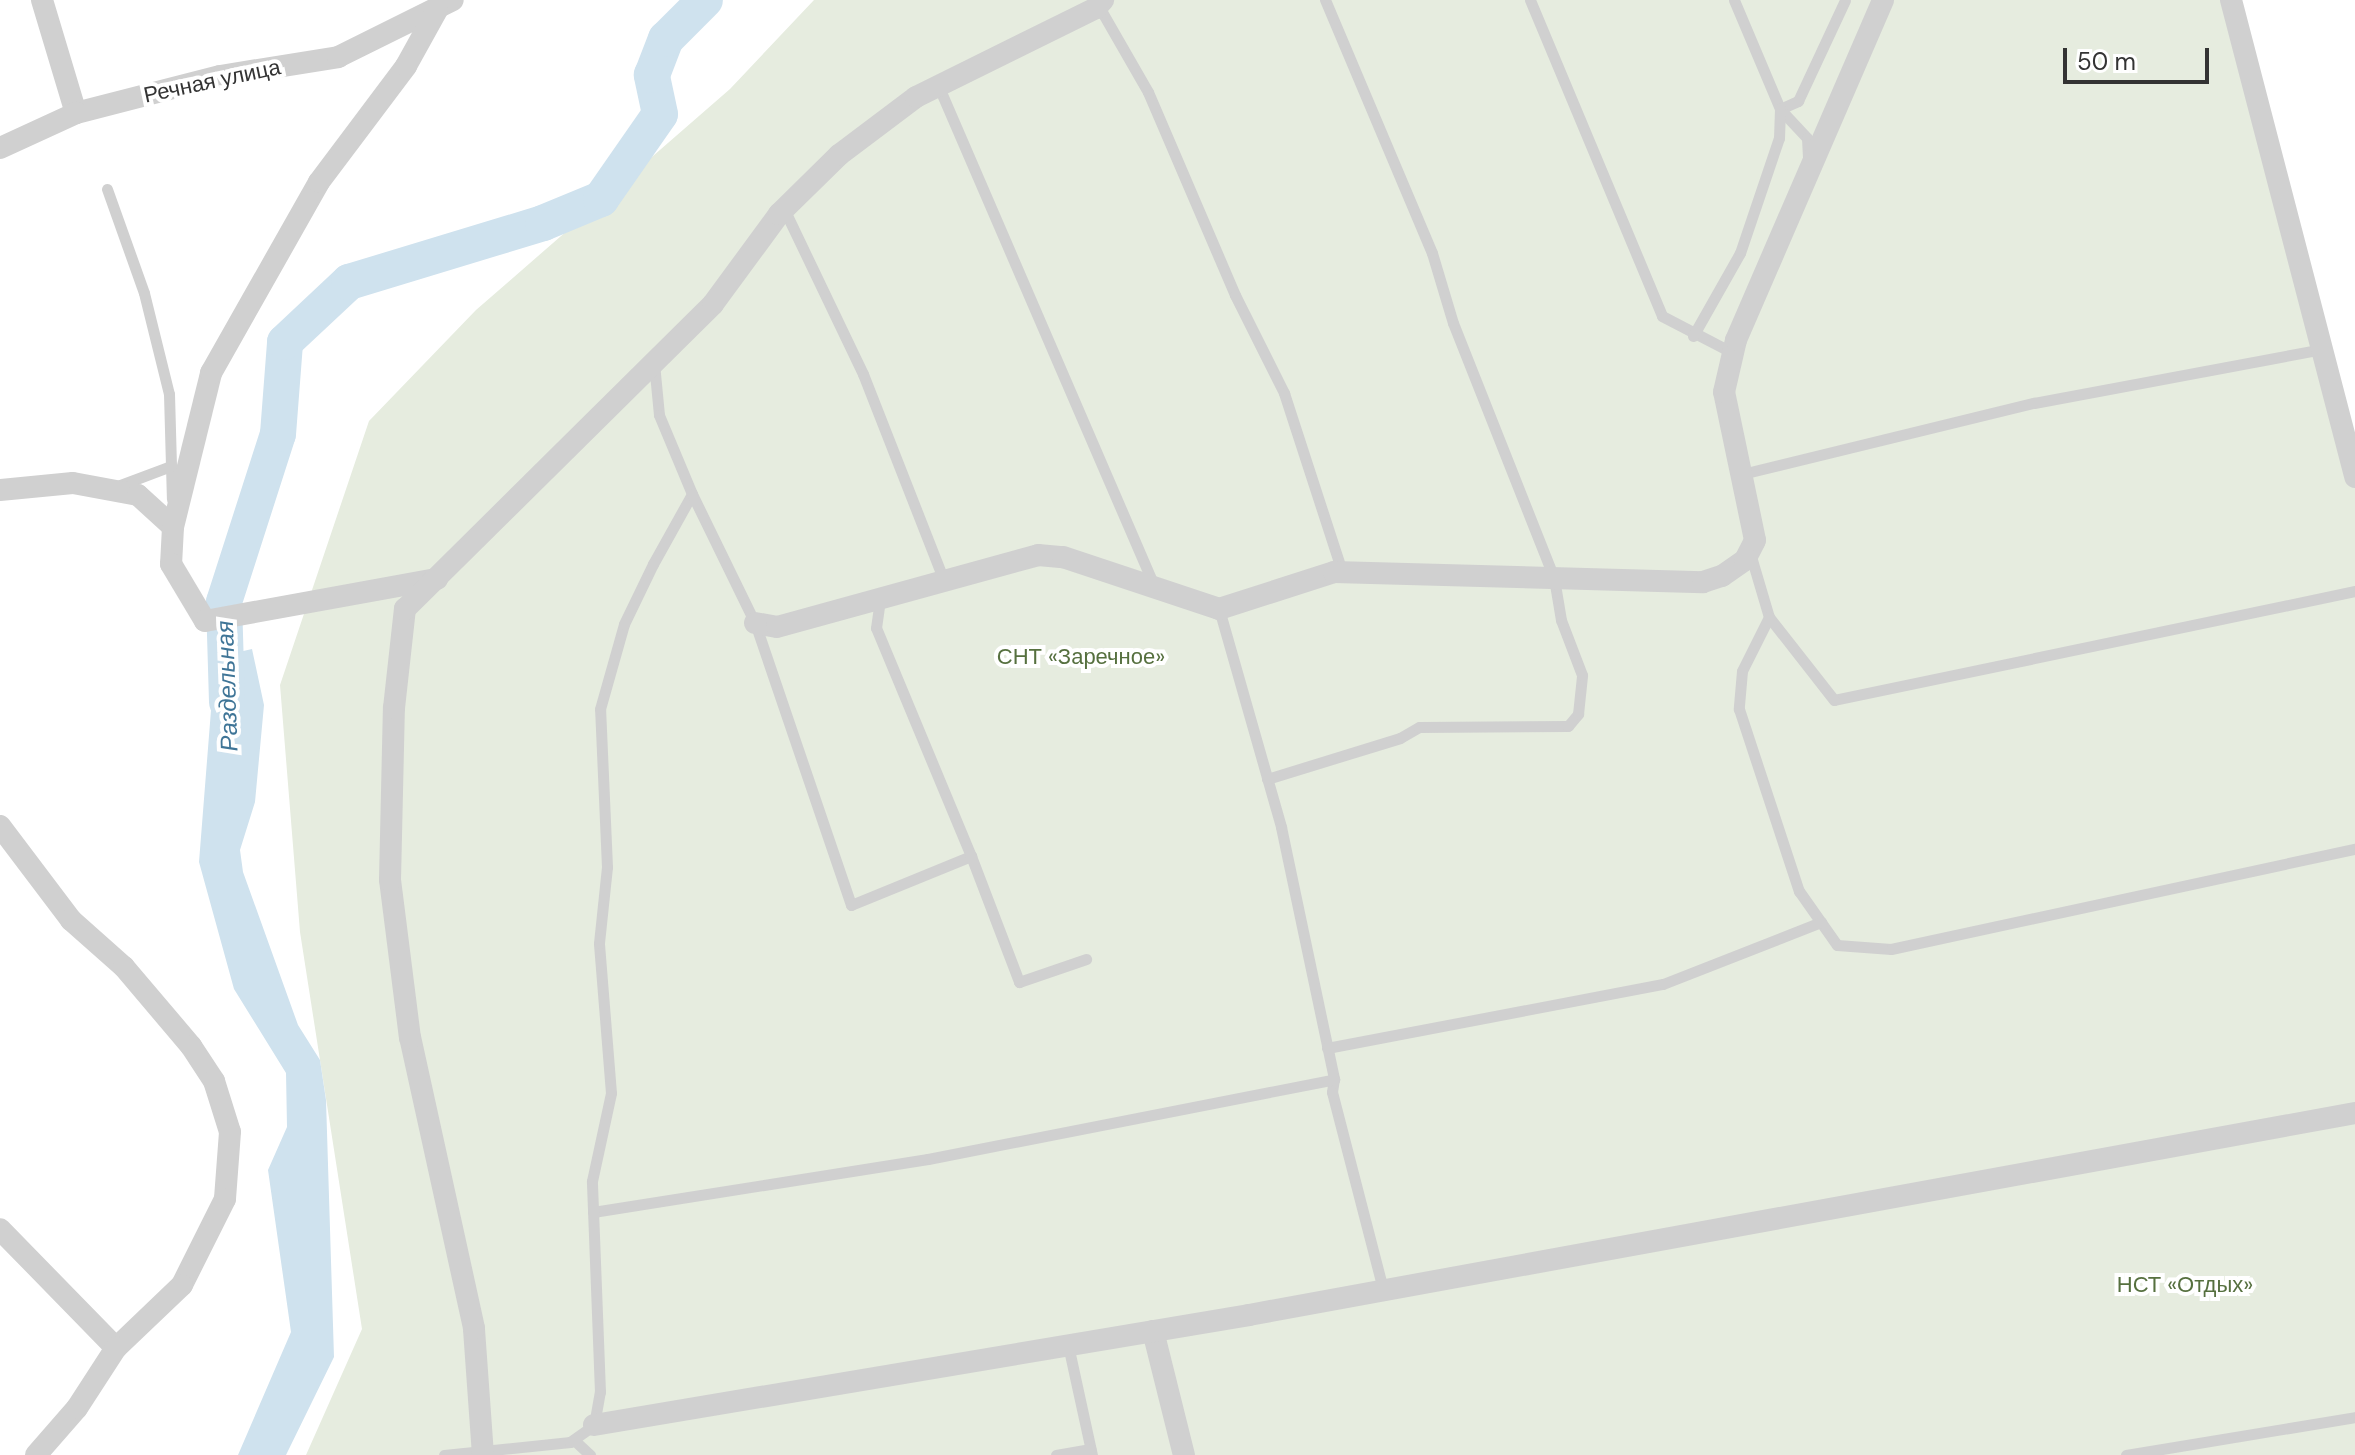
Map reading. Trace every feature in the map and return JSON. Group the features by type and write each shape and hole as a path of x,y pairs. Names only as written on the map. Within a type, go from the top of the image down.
{"street":[{"path":"42,0 76,113"},
{"path":"755,623 777,627 1038,555 1063,557 1219,609 1269,589 1342,572 1703,582 1722,576 1750,551 1755,540 1724,392 1733,353 1883,0"},
{"path":"2231,0 2355,477"},
{"path":"483,1452 474,1328 410,1038 390,880 394,708 405,609 713,304 784,209 839,155 938,85 1100,2"},
{"path":"437,579 342,593 271,613 205,621 171,564 173,527 211,373 319,182 406,66 445,5"},
{"name":"Речная улица","path":"0,148 76,113 220,76 338,57 445,5"},
{"path":"0,490 73,483 138,495 173,527"},
{"path":"0,826 71,920 124,967 191,1046 214,1081 230,1132 225,1199 182,1285 116,1348 77,1408 36,1455"},
{"path":"594,1425 1153,1331 2355,1113"},
{"path":"0,1229 54,1288 116,1348"},
{"path":"1153,1331 1184,1455"}],"lane":[{"path":"1267,779 1400,738 1419,727 1568,726 1578,714 1582,675 1561,620 1554,578 1453,323 1432,253 1325,0"},
{"path":"1530,0 1662,316 1693,336 1733,353"},
{"path":"1734,0 1780,109 1807,138 1809,172"},
{"path":"1780,109 1798,101 1845,0"},
{"path":"1100,2 1148,92 1235,295 1284,393 1342,572"},
{"path":"938,85 1155,588"},
{"path":"1693,336 1740,253 1779,138 1780,109"},
{"path":"107,189 144,293 169,394 173,527"},
{"path":"784,209 863,374 944,581"},
{"path":"1742,474 2034,403 2322,349"},
{"path":"654,363 659,415 692,494 755,623 851,905 971,856"},
{"path":"108,490 171,466"},
{"path":"444,1455 574,1440 594,1425 600,1392 592,1181 611,1093 599,943 607,867 600,709 624,624 692,494"},
{"path":"1750,551 1769,617 1834,700 2355,591"},
{"path":"880,599 876,628 971,856 1019,982 1086,959"},
{"path":"1219,609 1267,779 1334,1079 1332,1092 1383,1289"},
{"path":"1769,617 1742,671 1739,709 1799,891 1837,945 1891,949 2355,849"},
{"path":"1327,1048 1663,984 1821,922"},
{"path":"593,1212 928,1159 1334,1079"},
{"path":"1056,1455 1091,1452 1068,1345"},
{"path":"2126,1455 2355,1417"},
{"path":"574,1440 590,1455"}],"green space":[{"name":"СНТ «Заречное»","path":"814,0 2224,0 2355,477 2355,1455 306,1455 362,1329 300,932 280,685 369,421 476,310 730,89"}],"water":[{"path":"252,649 264,705 255,802 240,850 243,872 298,1025 320,1060 326,1100 334,1357 286,1455 238,1455 291,1332 268,1170 287,1127 286,1073 234,989 199,862 213,685 226,655"}],"waterway":[{"name":"Раздельная","path":"227,702 224,602 278,434 285,342 349,282 543,223 601,199 660,114 652,75 666,39 705,0"}],"park label":[{"name":"НСТ «Отдых»","path":"2185,1285"}]}
